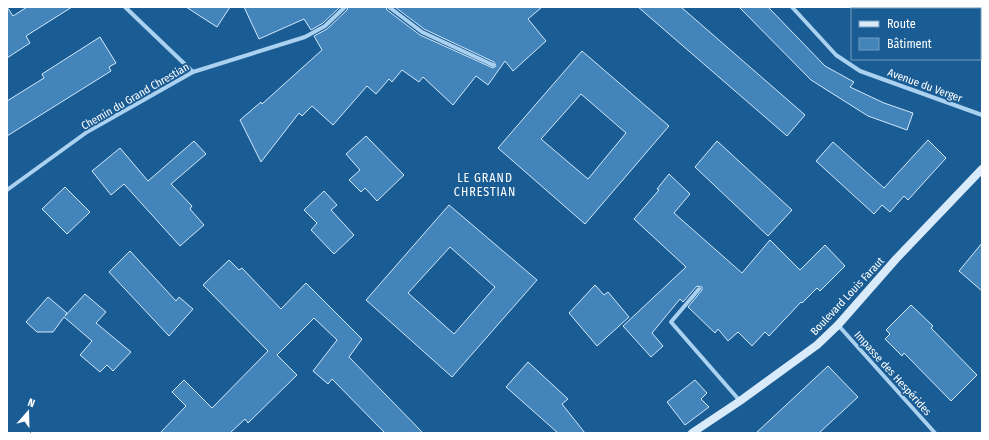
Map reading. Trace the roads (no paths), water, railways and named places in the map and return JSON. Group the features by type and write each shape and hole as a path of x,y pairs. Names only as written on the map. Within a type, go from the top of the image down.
{"street":[{"path":"124,7 193,72"},
{"name":"Chemin du Grand Chrestian","path":"7,190 87,132 193,72 305,37 325,26 345,7"},
{"path":"389,7 422,32 493,65"},
{"name":"Avenue du Verger","path":"792,7 836,55 860,71 982,115"},
{"name":"Boulevard Louis Faraut","path":"692,433 740,401 817,345 838,325 896,259 982,170"},
{"path":"699,289 671,322 740,401"},
{"name":"Impasse des Hespérides","path":"838,325 936,433"}],"district":[{"name":"LE GRAND CHRESTIAN","path":"485,185"}]}
